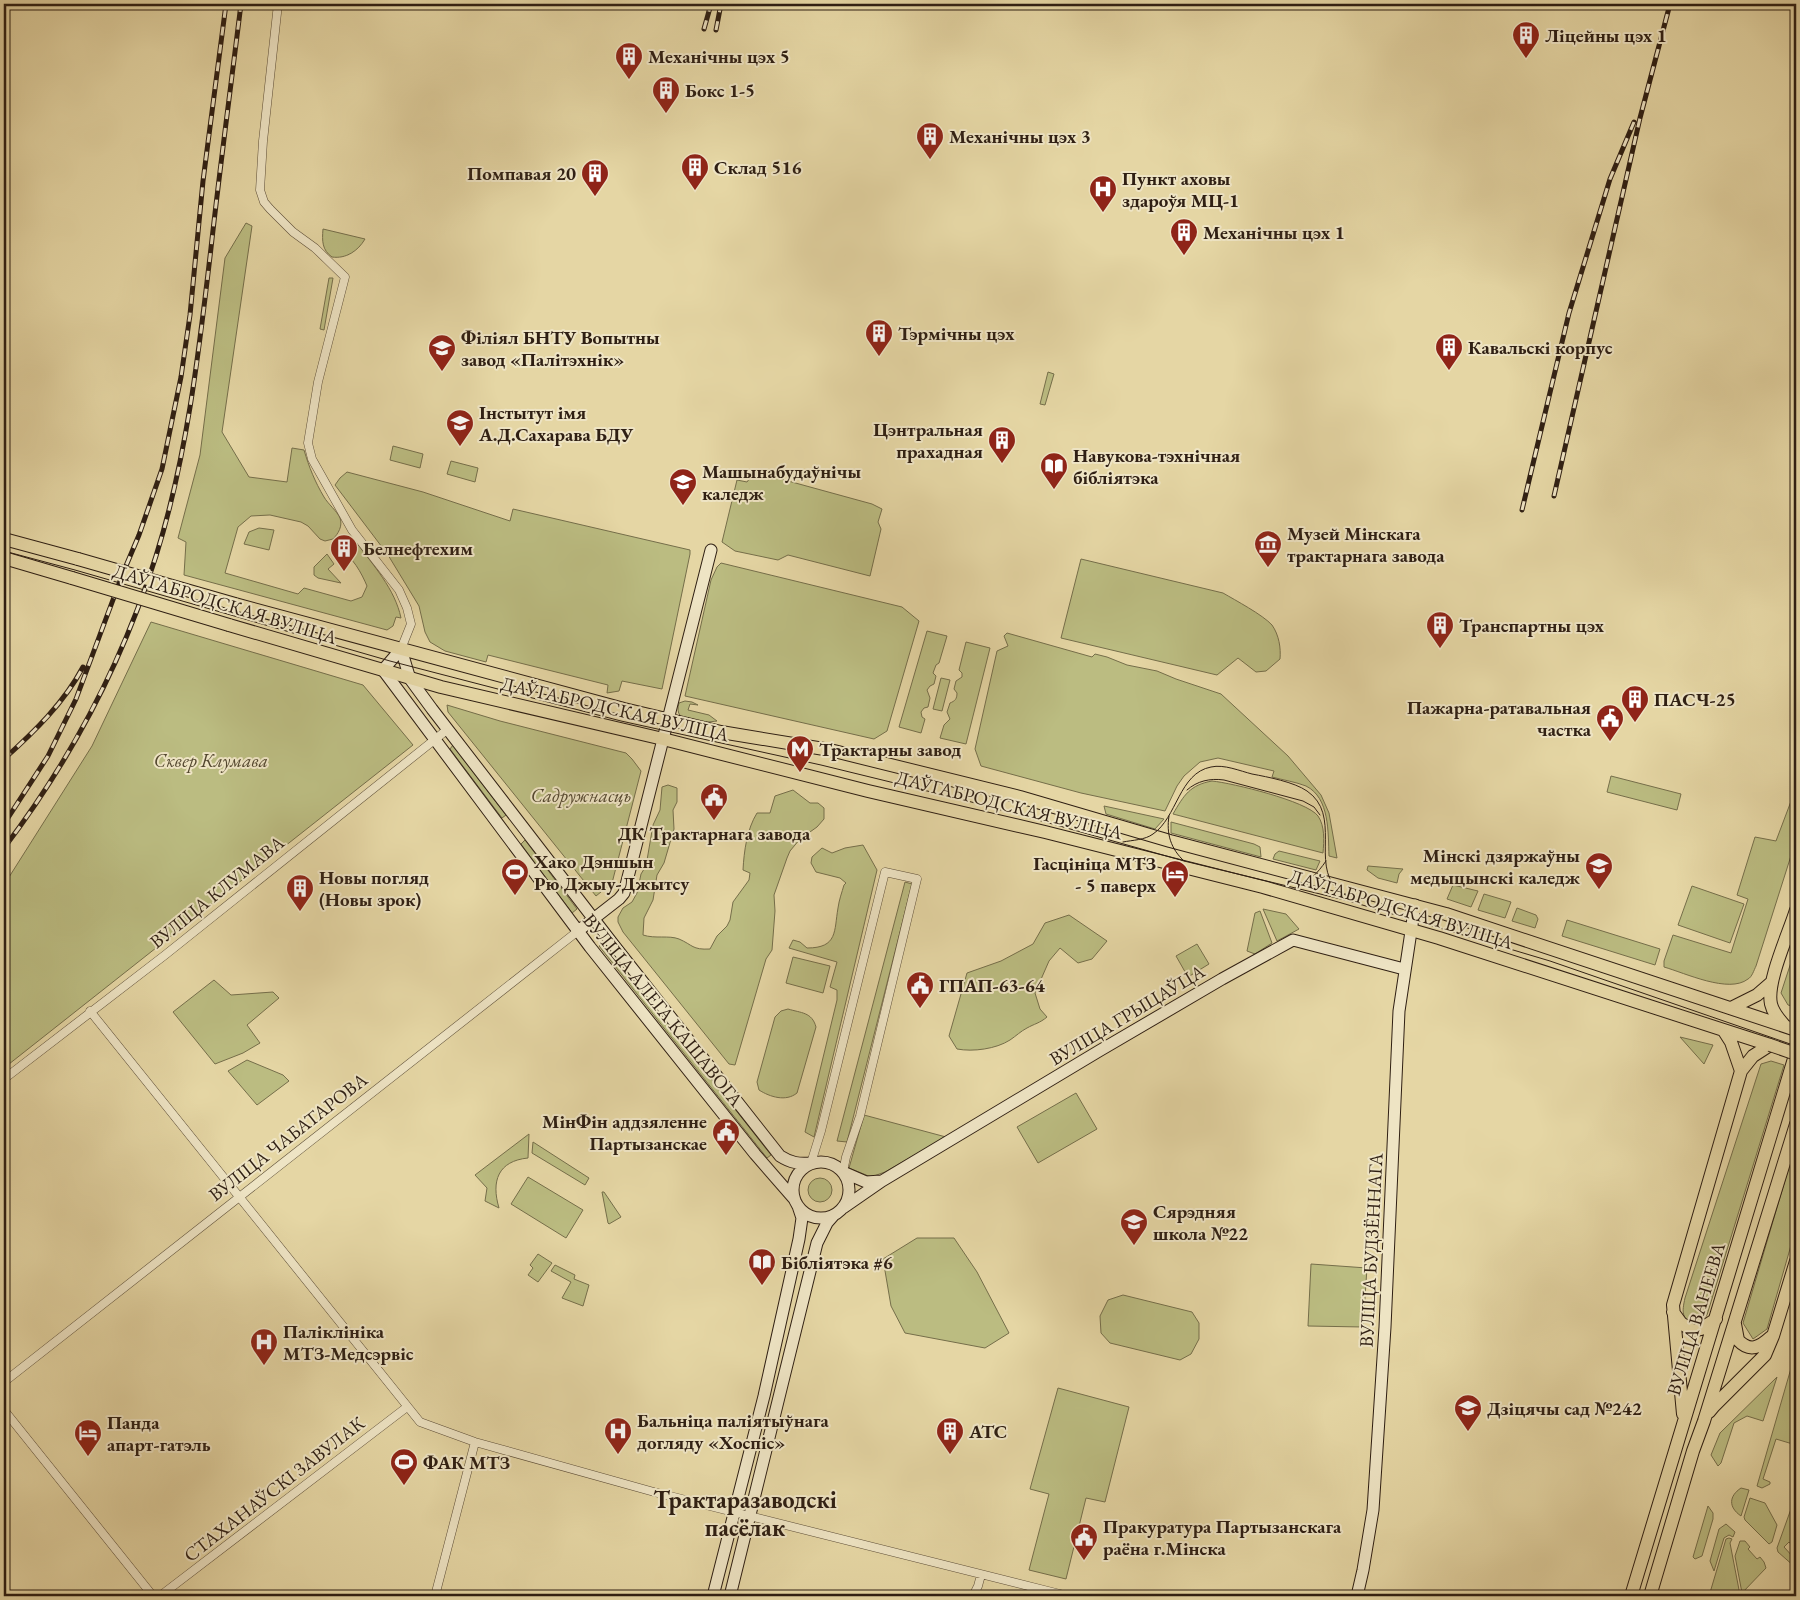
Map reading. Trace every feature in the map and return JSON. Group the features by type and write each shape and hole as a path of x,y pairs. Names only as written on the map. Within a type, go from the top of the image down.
{"main road":[{"name":"ДАЎГАБРОДСКАЯ ВУЛІЦА","path":"4,539 235,604 624,709 721,732 830,750 1020,797 1170,841 1415,905 1540,944 1791,1028"},
{"name":"ВУЛІЦА ЧАБАТАРОВА","path":"578,931 624,893 711,550"},
{"name":"ДАЎГАБРОДСКАЯ ВУЛІЦА","path":"4,558 441,687 663,739 1263,887 1412,931 1796,1053"},
{"path":"382,670 401,649"},
{"name":"ВУЛІЦА АЛЕГА КАШАВОГА","path":"401,649 410,678 448,729 780,1156 798,1164 812,1163"},
{"name":"ВУЛІЦА АЛЕГА КАШАВОГА","path":"382,670 578,931 796,1203"},
{"path":"507,836 522,825"},
{"name":"ВУЛІЦА БУДЗЁННАГА","path":"1356,1596 1363,1570 1373,1510 1385,1327 1399,1010 1415,905"},
{"path":"1791,1028 1775,1014 1770,1003 1772,982 1796,910"},
{"name":"ВУЛІЦА ГРЫЦАЎЦА","path":"839,1211 882,1181 1222,979 1293,940 1404,969"},
{"path":"1731,1008 1757,995 1772,982"},
{"path":"1724,1030 1731,1042 1741,1071"},
{"path":"1682,1427 1684,1410 1673,1305 1741,1071 1753,1056 1770,1045"},
{"name":"ВУЛІЦА ВАНЕЕВА","path":"1631,1596 1796,1053"},
{"name":"ВУЛІЦА ВАНЕЕВА","path":"1650,1596 1689,1464 1735,1323 1796,1124"},
{"path":"713,1596 735,1513 802,1228 802,1218 793,1192 794,1182 802,1168 818,1161 830,1163 843,1172 866,1182 882,1181"},
{"path":"730,1596 817,1243 827,1223 848,1199 850,1190 843,1172"},
{"path":"796,1203 803,1212 814,1218 820,1218 839,1211"},
{"path":"1704,1421 1714,1406 1765,1356 1796,1262"},
{"path":"1673,1312 1681,1323 1693,1331 1701,1329 1716,1319"},
{"path":"1735,1323 1738,1340 1747,1346 1761,1346 1773,1336"},
{"path":"774,1351 789,1356"}],"street":[{"path":"278,4 263,141 260,190 264,202 270,209 293,232 315,248 345,277 318,382 308,443 312,459 352,530 399,590 407,608 411,624 401,649"},
{"name":"ВУЛІЦА КЛУМАВА","path":"4,1079 165,955 448,729"},
{"path":"812,1163 885,872 917,879 860,1116 843,1172"},
{"name":"ВУЛІЦА ЧАБАТАРОВА","path":"4,1382 578,931"},
{"path":"90,1012 420,1422 474,1442 654,1492 956,1568 981,1576 1068,1596"},
{"name":"СТАХАНАЎСКІ ЗАВУЛАК","path":"160,1596 407,1407"},
{"path":"4,1410 153,1596"},
{"path":"435,1596 474,1442"},
{"path":"972,1596 981,1576"}],"green space":[{"path":"246,223 252,226 222,432 249,477 287,482 292,448 304,450 318,486 326,500 339,515 341,524 333,539 325,541 320,539 308,526 301,522 270,515 251,516 238,527 225,573 298,594 304,588 351,601 362,597 367,586 349,556 340,551 339,548 344,544 356,542 389,587 398,607 401,618 396,617 393,626 387,630 184,575 186,542 178,538 200,455 225,258"},
{"path":"323,229 365,239 351,253 342,257 332,257 323,245"},
{"path":"329,278 333,278 324,330 320,329"},
{"path":"1048,372 1054,374 1045,405 1040,404"},
{"path":"393,446 423,454 420,468 390,460"},
{"path":"451,461 478,468 475,482 447,474"},
{"path":"347,472 423,492 510,521 513,509 690,550 662,689 622,681 619,691 607,693 608,685 488,655 486,662 445,651 430,642 425,632 419,606 388,555 335,485"},
{"path":"759,473 872,504 882,509 878,522 881,529 870,576 788,555 778,560 735,551 722,542 737,480 747,482 753,474"},
{"path":"259,528 274,530 269,550 244,544 249,532"},
{"path":"327,554 334,564 328,569 341,583 318,578 314,575 314,567"},
{"path":"1081,559 1223,593 1256,612 1272,625 1279,642 1280,659 1266,671 1256,672 1238,658 1217,675 1061,638"},
{"path":"721,563 902,607 919,621 887,731 874,739 685,696 711,580"},
{"name":"Сквер Клумава","path":"151,622 363,685 413,745 4,1068 4,885 92,746"},
{"path":"927,631 947,636 939,663 936,665 933,673 936,676 934,684 927,690 930,698 928,707 924,708 921,712 922,717 925,719 921,733 899,727"},
{"path":"1007,633 1092,657 1095,654 1127,665 1157,671 1221,694 1288,756 1321,795 1329,813 1337,858 1329,856 1326,817 1320,799 1306,786 1272,777 1274,771 1218,758 1200,762 1184,776 1165,811 1081,793 981,766 975,749 997,651 1008,646 1004,636"},
{"path":"966,642 990,648 966,744 940,738 944,725 950,719 947,712 950,703 957,697 954,689 956,681 962,677 962,673 959,670"},
{"path":"941,678 950,680 942,711 933,709"},
{"path":"685,701 698,705 690,704 688,710 709,715 717,721 697,722 684,719 678,710 679,703"},
{"name":"Садружнасць","path":"447,705 500,721 626,753 632,759 641,771 612,883 596,896 448,712"},
{"path":"453,745 506,815 502,818 450,749"},
{"path":"1611,776 1681,794 1677,810 1607,792"},
{"path":"1212,781 1268,794 1300,804 1311,810 1318,816 1322,824 1323,853 1173,814 1188,792 1198,785"},
{"path":"668,785 677,788 677,802 673,810 674,829 664,863 657,875 653,900 644,918 643,935 675,938 700,949 710,949 717,936 727,926 733,902 749,880 750,873 743,870 744,855 748,833 757,813 770,813 775,796 793,790 810,803 818,803 824,808 824,819 817,827 800,839 790,851 774,895 775,911 772,950 766,959 735,1065 729,1064 623,932 618,922 618,917 623,908 632,902 637,893 641,874 646,866 653,825 660,810 662,787"},
{"path":"1796,788 1796,840 1751,977 1740,983 1719,983 1664,967 1664,961 1673,935 1731,953 1748,899 1737,895 1755,837 1776,841"},
{"path":"1104,806 1164,819 1155,829 1106,814"},
{"path":"1171,822 1254,844 1260,847 1261,857 1171,833"},
{"path":"525,840 577,909 572,913 521,844"},
{"path":"863,845 877,870 814,1137 805,1132 837,1000 837,990 830,987 837,962 789,948 793,940 800,942 807,948 824,945 833,937 835,931 839,902 846,883 840,878 816,872 811,863 812,857 822,848 832,853 845,848"},
{"path":"1279,851 1320,861 1316,870 1273,859"},
{"path":"1368,866 1403,869 1399,874 1397,883 1378,878 1367,870"},
{"path":"905,882 912,884 847,1142 837,1141"},
{"path":"1453,885 1478,891 1471,907 1447,899"},
{"path":"1692,886 1744,904 1730,943 1678,925"},
{"path":"1484,894 1511,902 1505,918 1478,910"},
{"path":"1517,908 1536,915 1538,919 1535,928 1512,921"},
{"path":"1263,909 1286,914 1299,929 1277,941"},
{"path":"1260,911 1272,943 1255,954 1247,951 1255,913"},
{"path":"1069,915 1107,941 1092,959 1078,963 1060,948 1049,961 1035,993 1040,1009 1047,1017 998,1046 977,1050 957,1049 949,1036 967,973 1001,961 1033,944 1045,923"},
{"path":"1567,920 1660,949 1655,965 1562,936"},
{"path":"604,942 771,1155 767,1158 599,946"},
{"path":"1197,944 1209,964 1188,977 1176,956"},
{"path":"1796,947 1796,1007 1788,1005 1781,993"},
{"path":"793,957 830,966 823,993 786,983"},
{"path":"214,980 231,995 273,992 279,998 247,1025 260,1043 243,1053 215,1064 173,1012"},
{"path":"788,1009 802,1012 809,1016 816,1027 797,1093 793,1096 778,1098 759,1090 757,1082 775,1017 781,1011"},
{"path":"1680,1037 1713,1045 1704,1064"},
{"path":"247,1060 283,1075 289,1081 257,1105 228,1071"},
{"path":"1771,1061 1784,1065 1707,1315 1702,1322 1695,1325 1685,1318 1683,1307 1685,1298 1761,1064"},
{"path":"1076,1093 1097,1129 1038,1163 1017,1127"},
{"path":"864,1115 946,1137 885,1172 871,1177 849,1168"},
{"path":"529,1134 528,1158 510,1163 499,1174 496,1189 499,1208 485,1201 487,1188 475,1175"},
{"path":"533,1142 589,1178 585,1185 532,1153"},
{"path":"1796,1143 1796,1228 1767,1329 1753,1339 1743,1323"},
{"path":"528,1177 583,1210 566,1238 511,1204"},
{"path":"820,1178 829,1181 832,1190 829,1199 820,1202 811,1199 808,1190 811,1181"},
{"path":"602,1192 604,1192 621,1217 609,1224"},
{"path":"917,1238 954,1238 977,1272 1009,1333 985,1348 905,1333 891,1306 883,1259"},
{"path":"538,1254 552,1263 538,1282 528,1275 533,1268 530,1265"},
{"path":"1311,1264 1367,1268 1363,1327 1308,1326"},
{"path":"555,1265 575,1275 574,1279 589,1285 583,1306 562,1298 571,1282 551,1271"},
{"path":"1123,1295 1192,1312 1199,1323 1199,1339 1191,1354 1180,1360 1110,1343 1101,1333 1100,1316 1108,1300"},
{"path":"1796,1351 1796,1445 1776,1439 1763,1479 1770,1482 1770,1484 1762,1488 1757,1486"},
{"path":"1777,1377 1763,1421 1747,1416 1734,1423 1721,1463 1718,1466 1711,1455 1720,1433"},
{"path":"1058,1388 1129,1407 1105,1502 1086,1498 1066,1579 1029,1570 1049,1494 1030,1489"},
{"path":"1741,1488 1749,1490 1741,1516 1732,1505 1732,1498"},
{"path":"1796,1495 1796,1550 1789,1542 1784,1547 1794,1558 1796,1557 1795,1567 1778,1552 1777,1548"},
{"path":"1750,1498 1765,1503 1777,1525 1772,1542 1769,1544 1745,1520 1744,1517"},
{"path":"1708,1506 1713,1513 1713,1519 1702,1556 1695,1559 1693,1557"},
{"path":"1726,1524 1735,1532 1733,1537 1729,1535 1724,1538 1714,1571 1710,1561 1719,1529"},
{"path":"1726,1539 1732,1539 1730,1543 1740,1595 1709,1596"},
{"path":"1740,1541 1745,1541 1750,1547 1748,1549 1757,1559 1760,1557 1766,1568 1742,1593 1735,1556"}],"tram line":[{"path":"4,551 390,661 621,721 821,765 964,800 1184,861 1349,901 1550,961 1796,1046"},
{"path":"1123,842 1146,838 1161,827 1185,787 1200,771 1216,766 1232,768 1295,785 1307,791 1317,801 1323,813 1325,826 1326,866 1330,878 1337,889 1349,897"},
{"path":"1187,790 1195,784 1204,781 1224,780 1303,801 1314,807 1320,815"},
{"path":"1169,816 1168,829 1170,841 1184,861"},
{"path":"1295,888 1312,877 1326,861"}],"railway":[{"path":"4,824 48,756 76,699 139,535 162,469 181,377 190,315 203,181 226,4"},
{"path":"4,848 51,780 111,672 143,595 167,519 191,404 241,4"},
{"path":"704,29 711,4"},
{"path":"716,30 721,4"},
{"path":"1554,496 1640,118 1670,4"},
{"path":"1522,510 1569,313 1610,179 1634,122"},
{"path":"4,759 58,705 83,667"}],"place":[{"name":"Ліцейны цэх 1","path":"1526,59"},
{"name":"Механічны цэх 5","path":"629,80"},
{"name":"Бокс 1-5","path":"666,114"},
{"name":"Механічны цэх 3","path":"930,160"},
{"name":"Склад 516","path":"695,191"},
{"name":"Помпавая 20","path":"595,197"},
{"name":"Пункт аховы здароўя МЦ-1","path":"1103,213"},
{"name":"Механічны цэх 1","path":"1184,256"},
{"name":"Тэрмічны цэх","path":"879,357"},
{"name":"Кавальскі корпус","path":"1449,371"},
{"name":"Філіял БНТУ Вопытны завод «Палітэхнік»","path":"442,372"},
{"name":"Інстытут імя А.Д.Сахарава БДУ","path":"460,447"},
{"name":"Цэнтральная прахадная","path":"1002,464"},
{"name":"Навукова-тэхнічная бібліятэка","path":"1054,490"},
{"name":"Машынабудаўнічы каледж","path":"683,506"},
{"name":"Музей Мінскага трактарнага завода","path":"1268,568"},
{"name":"Белнефтехим","path":"344,572"},
{"name":"Транспартны цэх","path":"1440,649"},
{"name":"ПАСЧ-25","path":"1635,723"},
{"name":"Пажарна-ратавальная частка","path":"1610,742"},
{"name":"Трактарны завод","path":"800,773"},
{"name":"ДК Трактарнага завода","path":"714,821"},
{"name":"Мінскі дзяржаўны медыцынскі каледж","path":"1599,890"},
{"name":"Хако Дэншын Рю Джыу-Джытсу","path":"515,896"},
{"name":"Гасцініца МТЗ - 5 паверх","path":"1175,898"},
{"name":"Новы погляд (Новы зрок)","path":"300,912"},
{"name":"ГПАП-63-64","path":"920,1009"},
{"name":"МінФін аддзяленне Партызанскае","path":"726,1156"},
{"name":"Сярэдняя школа №22","path":"1134,1246"},
{"name":"Бібліятэка #6","path":"762,1286"},
{"name":"Паліклініка МТЗ-Медсэрвіс","path":"264,1366"},
{"name":"Дзіцячы сад №242","path":"1468,1432"},
{"name":"Бальніца паліятыўнага догляду «Хоспіс»","path":"618,1455"},
{"name":"АТС","path":"950,1455"},
{"name":"Панда апарт-гатэль","path":"88,1457"},
{"name":"ФАК МТЗ","path":"404,1486"},
{"name":"Пракуратура Партызанскага раёна г.Мінска","path":"1084,1561"}],"district":[{"name":"Трактаразаводскі пасёлак","path":"745,1513"}]}
